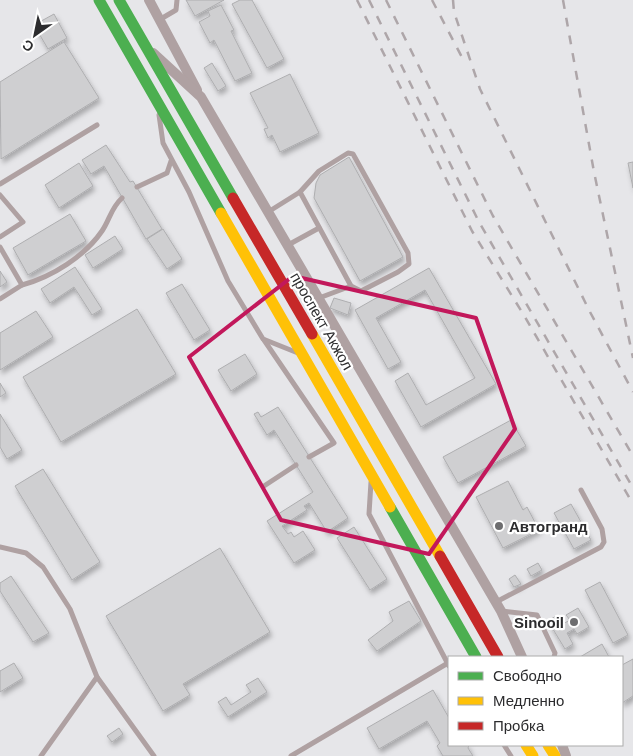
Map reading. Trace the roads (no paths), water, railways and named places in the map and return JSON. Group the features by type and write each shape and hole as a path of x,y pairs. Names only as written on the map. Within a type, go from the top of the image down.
{"main road":[{"path":"98,0 475,656"},
{"name":"проспект Акжол","path":"119,0 497,656"},
{"path":"349,435 365,425"}],"street":[{"path":"149,0 201,97 496,602 522,656"},
{"path":"144,45 201,97"}],"lane":[{"path":"160,20 176,10 177,0"},
{"path":"157,102 163,143 189,192 228,281 263,339 334,443 333,446 309,457"},
{"path":"0,184 97,125"},
{"path":"268,212 300,192 319,171 348,153 353,154 408,253 409,264 398,272 361,291 351,286 300,192"},
{"path":"137,187 166,173 172,160"},
{"path":"0,195 23,222 0,237"},
{"path":"0,299 22,285 38,281 91,246 104,228 112,208 122,198"},
{"path":"288,245 319,228"},
{"path":"0,247 22,285"},
{"path":"318,299 351,286"},
{"path":"263,339 303,355"},
{"path":"264,486 296,465"},
{"path":"291,756 448,664 369,514 372,474"},
{"path":"496,602 601,547 604,536 581,490"},
{"path":"0,547 26,553 43,567 70,609 97,677 154,756"},
{"path":"501,611 537,615 555,653 554,656"},
{"path":"41,756 97,677"}],"railway":[{"path":"357,0 472,231 525,317 633,504"},
{"path":"369,0 479,222 633,488"},
{"path":"386,0 493,216 633,456"},
{"path":"432,0 465,63"},
{"path":"453,0 454,12 480,89 590,312 633,392"},
{"path":"563,0 594,172 633,358"}],"place":[{"name":"Автогранд","path":"499,526"},
{"name":"Sinooil","path":"574,622"}]}
